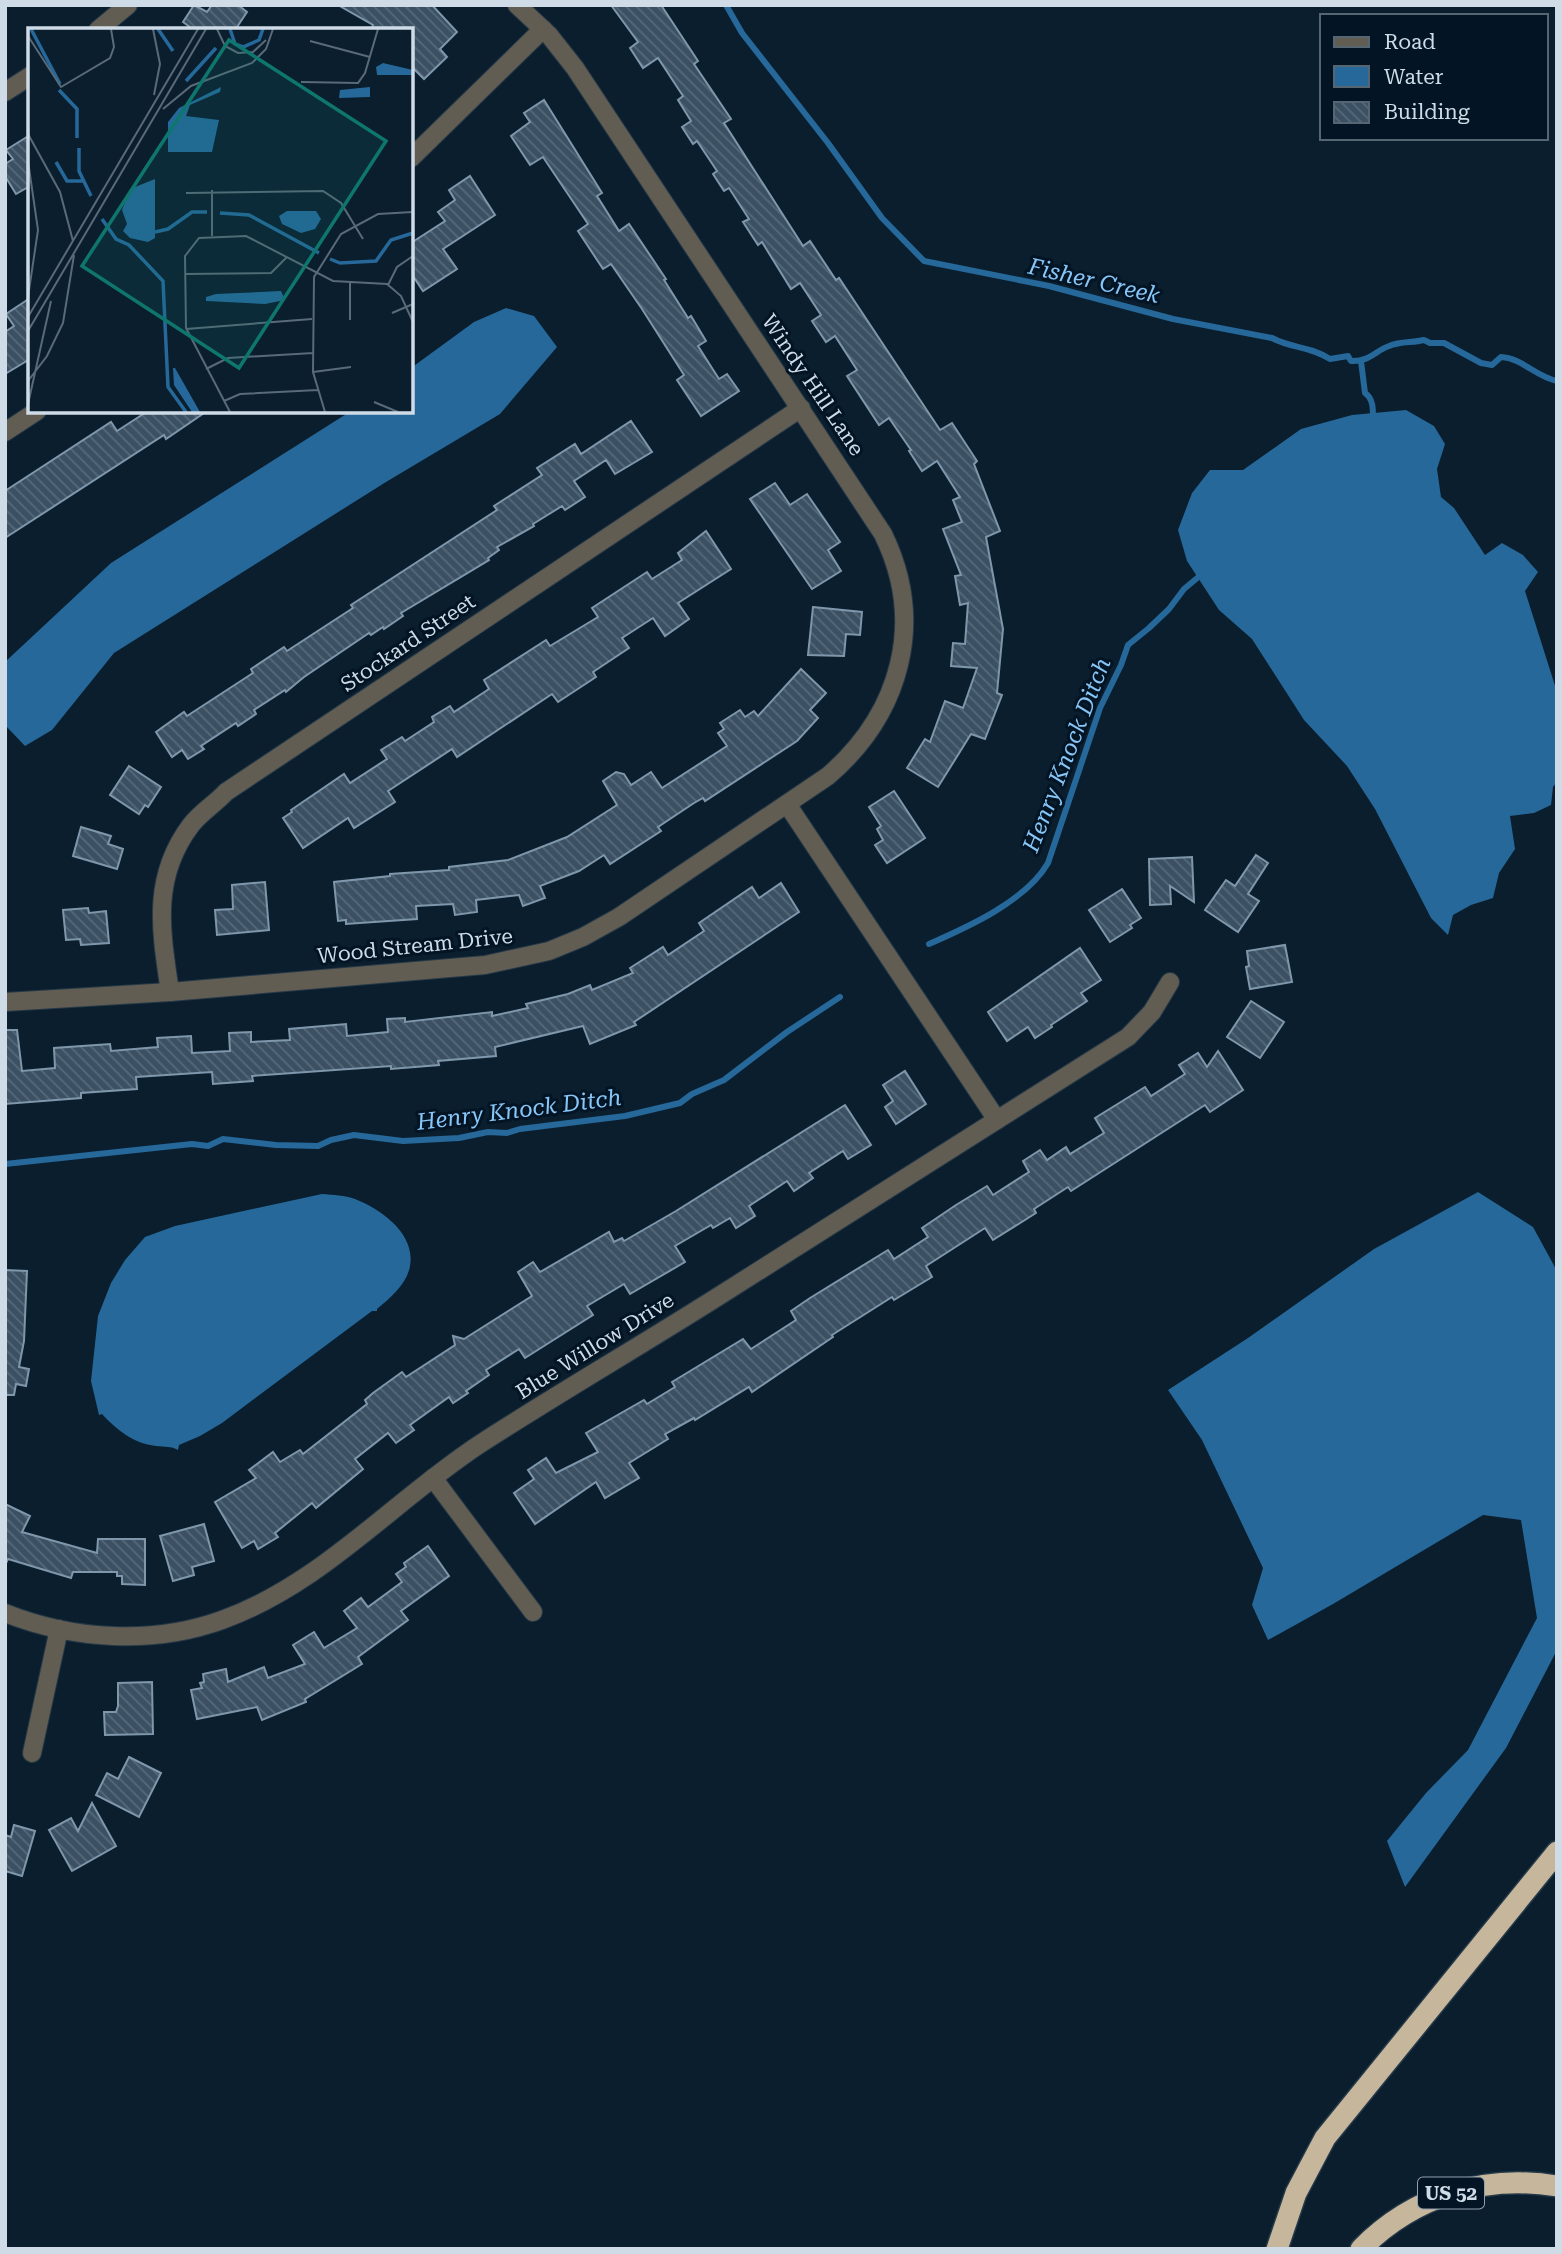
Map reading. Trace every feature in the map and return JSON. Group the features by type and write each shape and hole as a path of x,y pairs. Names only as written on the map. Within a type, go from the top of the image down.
{"highway":[{"path":"1277,2249 1296,2193 1331,2130 1557,1852"},
{"name":"US 52","path":"1361,2249 1395,2220 1440,2196 1492,2183 1539,2183 1557,2186"}],"street":[{"path":"100,28 128,5"},
{"name":"Windy Hill Lane","path":"517,5 543,29 582,79 873,515 886,539 900,583 904,607 903,637 894,683 874,726 846,761 787,804"},
{"path":"413,156 543,29"},
{"path":"5,92 28,77"},
{"name":"Stockard Street","path":"170,992 162,932 162,894 177,846 204,810 226,792 801,408"},
{"path":"5,432 34,413"},
{"path":"787,804 997,1120"},
{"name":"Wood Stream Drive","path":"5,1002 170,992 485,965 549,951 600,928 787,804"},
{"name":"Blue Willow Drive","path":"5,1613 59,1629 101,1635 136,1636 171,1633 203,1626 274,1598 311,1574 433,1478 535,1409 728,1291 1128,1037 1153,1012 1170,982"},
{"path":"433,1478 533,1612"},
{"path":"32,1753 59,1629"}],"water":[{"path":"506,308 534,316 557,347 500,414 386,482 114,653 52,730 25,746 5,725 5,662 111,563 348,413 413,413 413,367 474,322"},
{"path":"1406,410 1434,426 1445,444 1437,469 1441,497 1454,508 1485,555 1502,543 1523,555 1538,572 1525,591 1557,692 1557,782 1553,787 1551,805 1534,813 1510,816 1515,849 1499,873 1493,898 1471,905 1453,915 1448,935 1431,918 1375,809 1347,766 1304,720 1252,639 1219,610 1187,561 1178,530 1192,493 1210,470 1243,470 1301,429 1352,415"},
{"path":"1478,1192 1533,1227 1557,1271 1557,1650 1506,1748 1405,1887 1387,1841 1426,1793 1468,1750 1537,1618 1521,1520 1483,1515 1268,1640 1252,1605 1263,1568 1202,1440 1168,1390 1248,1338 1374,1249"},
{"path":"322,1194 339,1195 365,1203 394,1224 408,1243 408,1273 397,1290 377,1311 372,1311 222,1423 179,1445 178,1450 133,1439 102,1414 99,1415 91,1381 98,1316 111,1283 125,1260 145,1237 175,1226"}],"building":[{"path":"194,5 207,12 212,5 238,5 247,12 236,28 191,28 183,22"},
{"path":"338,5 432,5 457,32 440,49 447,57 424,79 413,68 413,28 372,28 373,25"},
{"path":"611,5 661,5 698,61 694,64 731,119 724,123 803,246 810,241 836,280 839,278 940,430 952,423 977,461 974,464 1000,531 986,537 1003,629 997,693 1002,695 985,739 971,734 938,787 907,768 925,739 930,742 945,701 963,708 977,668 951,666 953,643 965,644 968,603 960,605 955,576 961,575 943,529 962,522 953,500 960,497 937,461 922,471 889,418 879,425 847,376 857,370 835,336 826,342 812,321 821,315 800,283 791,289 762,242 758,245 743,222 749,219 729,188 724,191 713,174 717,171 697,141 693,144 682,127 691,121 678,100 683,96 658,58 643,68 630,48 638,42"},
{"path":"544,100 602,193 597,196 619,231 629,224 688,318 691,316 706,341 698,346 719,379 727,374 739,391 701,416 677,380 684,375 642,309 611,264 603,269 578,231 588,224 543,157 530,165 511,136 530,122 524,113"},
{"path":"28,136 28,187 16,194 5,176 5,164 13,159 6,150"},
{"path":"470,176 495,215 443,249 457,269 423,291 413,276 413,242 445,221 438,212 455,200 449,190"},
{"path":"28,299 28,360 5,374 5,332 14,326 6,314"},
{"path":"145,413 204,413 166,439 164,435 5,538 5,491 111,422 117,431"},
{"path":"631,421 652,452 615,474 606,460 574,481 585,497 565,510 562,506 497,547 499,550 488,558 489,560 401,613 403,616 384,629 383,627 371,635 369,633 286,692 285,690 254,710 256,714 238,726 236,723 201,746 204,749 188,759 182,750 172,757 156,732 184,712 187,716 253,673 251,669 284,647 287,651 353,608 351,605 497,510 494,506 542,475 537,468 575,444 581,454"},
{"path":"775,483 790,505 807,494 840,542 828,550 841,571 812,589 750,499"},
{"path":"706,531 731,569 678,603 689,619 665,636 653,618 622,638 629,648 593,672 596,677 558,702 552,694 457,757 452,749 388,791 395,802 354,828 348,818 303,848 283,818 292,812 291,810 344,774 350,783 387,759 381,750 402,737 405,741 434,722 432,717 450,706 454,712 489,689 484,680 546,640 550,646 598,617 592,608 647,572 652,579 682,560 678,553"},
{"path":"813,607 862,612 860,635 846,634 844,656 808,655"},
{"path":"801,669 826,693 810,710 818,718 797,741 705,801 703,798 694,803 658,827 661,831 610,864 604,855 579,871 540,886 545,898 523,906 519,895 476,900 477,912 455,915 453,904 416,906 417,919 346,924 346,920 338,921 334,882 390,874 449,870 449,867 508,860 567,837 617,805 603,781 616,772 624,774 631,785 651,772 662,788 727,746 718,733 724,729 720,723 740,710 745,717 754,711 758,716"},
{"path":"129,766 161,787 148,807 145,805 139,814 110,795"},
{"path":"894,791 925,838 887,863 875,845 883,840 877,829 881,826 869,807"},
{"path":"81,827 111,836 108,844 123,849 117,869 73,856"},
{"path":"1256,855 1268,863 1248,894 1259,901 1238,932 1205,910 1226,880 1235,886"},
{"path":"1192,857 1194,902 1170,886 1171,904 1150,905 1149,859"},
{"path":"265,882 269,930 217,935 215,910 233,909 232,885"},
{"path":"781,883 799,912 634,1022 636,1025 590,1044 583,1026 495,1047 496,1056 438,1061 439,1065 252,1076 253,1081 213,1084 212,1072 136,1077 137,1089 81,1093 81,1098 5,1104 5,1030 17,1030 22,1071 55,1068 54,1048 110,1044 111,1051 158,1047 157,1038 191,1036 192,1053 230,1051 229,1033 251,1032 251,1042 290,1040 289,1029 346,1024 347,1036 388,1032 387,1019 405,1018 405,1022 492,1012 492,1016 528,1008 526,1004 568,994 590,985 592,990 633,973 630,968 663,947 668,955 704,931 699,923 752,887 759,898"},
{"path":"1122,889 1141,918 1130,925 1132,928 1110,942 1089,910"},
{"path":"88,908 89,913 106,911 109,943 81,945 80,939 66,940 63,910"},
{"path":"1285,945 1292,982 1250,989 1246,967 1249,966 1247,951"},
{"path":"1080,948 1101,980 1081,993 1087,1001 1035,1038 1028,1027 1007,1041 988,1012"},
{"path":"1251,1001 1284,1022 1260,1058 1227,1037"},
{"path":"1218,1051 1243,1090 1210,1112 1205,1105 1071,1191 1068,1187 1034,1209 1036,1213 993,1240 985,1228 926,1266 932,1277 894,1300 892,1297 832,1335 833,1337 752,1392 749,1387 695,1420 694,1418 665,1434 668,1439 629,1463 639,1478 605,1498 596,1482 535,1524 514,1493 534,1479 528,1470 546,1458 556,1473 598,1452 586,1433 644,1400 647,1404 675,1387 672,1382 743,1339 751,1349 796,1320 791,1311 810,1298 888,1250 894,1259 928,1237 922,1228 956,1205 987,1186 993,1195 1029,1172 1023,1161 1040,1150 1047,1160 1066,1147 1070,1154 1104,1133 1095,1118 1145,1087 1151,1096 1185,1074 1179,1065 1198,1053 1207,1067"},
{"path":"905,1071 926,1104 896,1124 885,1107 893,1101 883,1085"},
{"path":"845,1105 871,1145 848,1159 843,1151 809,1173 813,1178 794,1191 787,1181 749,1206 755,1216 736,1228 730,1218 713,1228 711,1225 675,1246 685,1262 630,1294 624,1284 587,1306 593,1315 525,1358 519,1349 486,1370 489,1375 466,1391 468,1393 453,1403 449,1397 410,1425 414,1430 396,1443 388,1433 355,1459 363,1469 316,1508 312,1503 275,1533 278,1537 258,1549 254,1541 242,1548 215,1502 256,1478 249,1470 273,1452 280,1462 300,1450 303,1454 367,1404 365,1400 373,1393 402,1372 406,1377 455,1345 453,1336 464,1339 532,1296 518,1272 533,1262 540,1272 609,1232 614,1242 622,1238 624,1241"},
{"path":"5,1270 27,1271 24,1341 19,1367 29,1369 26,1386 16,1384 14,1395 5,1395"},
{"path":"5,1504 30,1516 22,1532 97,1553 98,1539 145,1539 145,1585 122,1584 122,1576 117,1576 117,1572 73,1572 71,1578 8,1559 5,1565"},
{"path":"204,1524 214,1561 192,1567 194,1575 173,1581 160,1536"},
{"path":"428,1546 449,1576 401,1611 408,1620 358,1657 362,1664 305,1699 306,1702 262,1720 257,1707 197,1719 191,1690 202,1688 200,1683 204,1682 203,1674 226,1669 228,1682 264,1667 268,1678 305,1664 293,1645 314,1632 324,1648 357,1628 344,1611 361,1598 368,1607 402,1582 396,1574 406,1567 404,1563"},
{"path":"152,1682 153,1734 105,1735 104,1712 116,1712 118,1683"},
{"path":"129,1757 161,1773 139,1817 96,1795 107,1773 118,1779"},
{"path":"92,1803 116,1846 72,1871 49,1830 71,1818 78,1831"},
{"path":"14,1825 35,1831 22,1876 5,1871 5,1835 11,1837"}],"waterway":[{"name":"Fisher Creek","path":"726,5 742,33 828,143 882,218 924,261 1049,286 1173,319 1272,338 1330,359 1348,356 1351,361 1363,360 1393,344 1424,340 1444,343 1481,363 1492,365 1501,357 1509,358 1557,381"},
{"name":"Henry Knock Ditch","path":"1361,361 1365,393 1372,406 1373,422"},
{"name":"Henry Knock Ditch","path":"929,944 995,911 1038,877 1048,863 1100,708 1128,645 1169,609 1184,589 1202,574"},
{"name":"Henry Knock Ditch","path":"5,1164 192,1144 208,1146 223,1139 318,1146 354,1135 403,1141 459,1138 488,1132 507,1133 520,1129 625,1116 680,1103 692,1094 724,1080 787,1032 840,997"}]}
